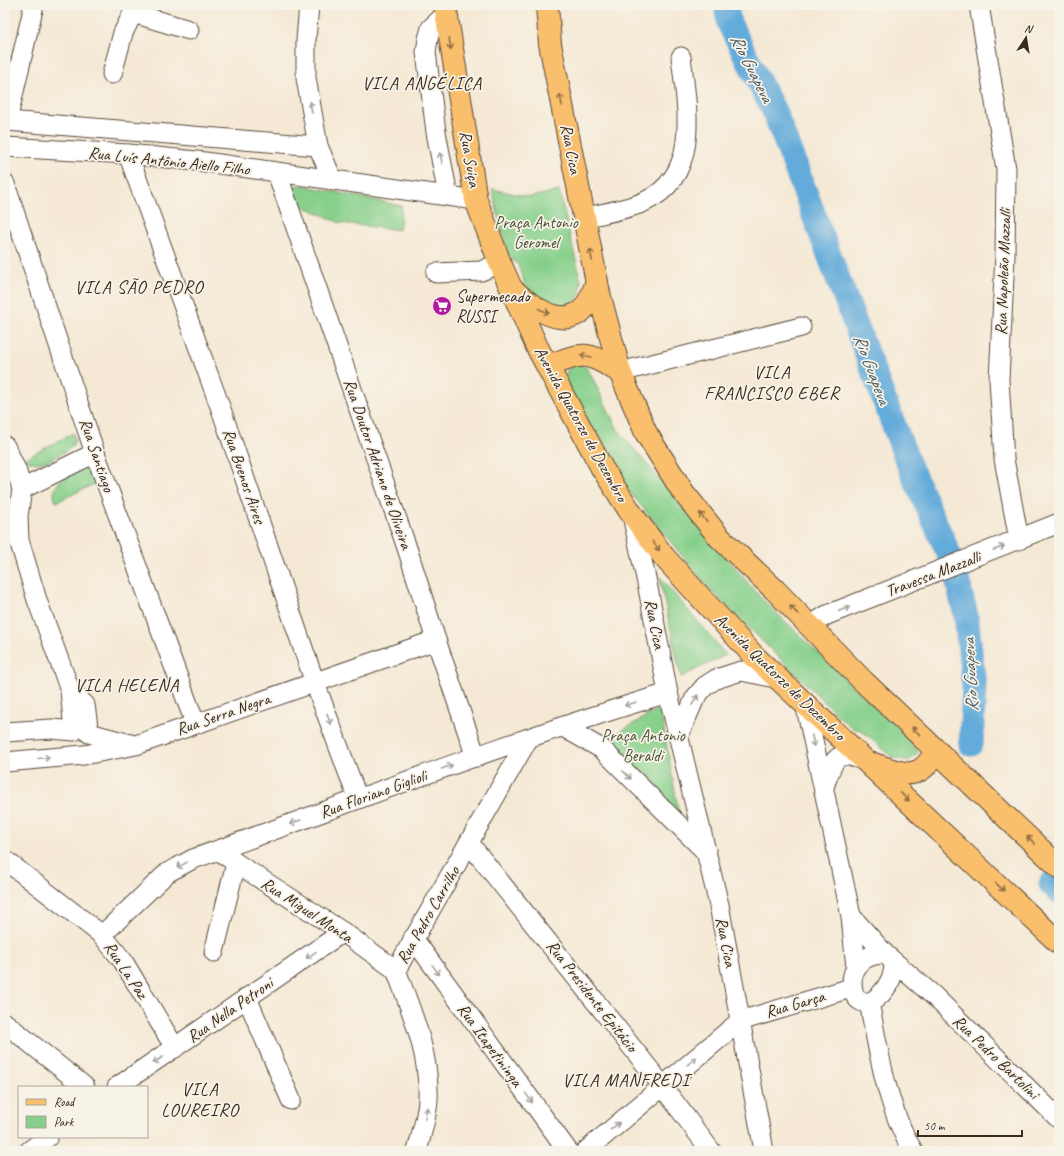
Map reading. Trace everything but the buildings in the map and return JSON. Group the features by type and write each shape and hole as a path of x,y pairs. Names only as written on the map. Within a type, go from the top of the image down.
{"main road":[{"name":"Rua Cica","path":"547,5 550,44 598,287"},
{"name":"Rua Suiça","path":"445,9 476,200 515,298"},
{"path":"515,298 559,317 568,316 580,312 598,287"},
{"path":"598,287 620,372 646,433 683,492 719,537 775,590 809,626 936,750 1059,867"},
{"name":"Avenida Quatorze de Dezembro","path":"515,298 548,366 602,468 631,513 664,557 729,630 776,678 869,762 1059,943"},
{"path":"548,366 580,354 590,355 620,372"},
{"path":"869,762 899,773 915,773 927,766 936,750"}],"street":[{"path":"34,5 6,121 318,146"},
{"path":"309,5 306,40 306,78 318,146 333,181"},
{"name":"Rua Napoleão Mazzalli","path":"979,5 1006,169 1005,256 999,380 1004,459 1019,540"},
{"path":"112,74 122,33 133,9 189,30"},
{"path":"445,9 431,28 426,52 435,125 448,196"},
{"path":"584,218 646,202 666,189 681,166 687,138 686,99 681,57"},
{"name":"Rua Luís Antônio Aiello Filho","path":"5,147 128,154 204,162 476,200"},
{"name":"Rua Buenos Aires","path":"128,154 222,412 315,683 358,799"},
{"name":"Rua Doutor Adriano de Oliveira","path":"277,173 407,548 436,640 476,757"},
{"name":"Rua Santiago","path":"5,184 95,453 195,724"},
{"path":"436,273 481,271 500,263"},
{"path":"620,372 801,327"},
{"path":"5,446 16,469 22,489 18,516 19,540 37,600 70,690 84,705 82,732 84,755"},
{"path":"22,489 95,453"},
{"name":"Rua Cica","path":"631,513 647,583 668,693 719,905 764,1151"},
{"name":"Travessa Mazzalli","path":"809,626 827,615 1059,523"},
{"name":"Rua Serra Negra","path":"5,762 84,755 136,745 436,640"},
{"path":"679,735 695,698 704,686 716,679 741,671 776,678"},
{"name":"Rua Floriano Giglioli","path":"102,934 167,873 193,859 476,757 600,714 668,693"},
{"path":"805,703 851,916 856,968 851,988 854,997 861,1001 868,1002 879,996 890,983 894,972 890,959 874,954 865,958 856,968"},
{"path":"600,714 595,730 602,749"},
{"path":"562,727 602,749 706,852"},
{"path":"5,732 52,729 82,732 136,745"},
{"name":"Rua Pedro Carrilho","path":"417,1151 428,1102 428,1078 423,1045 396,970 528,739"},
{"path":"824,787 832,764 838,757 845,754 852,755 869,762"},
{"name":"Rua Presidente Epitácio","path":"469,843 662,1086 711,1151"},
{"name":"Rua Miguel Monta","path":"218,850 343,932 396,970"},
{"name":"Rua La Paz","path":"5,860 102,934 123,962 175,1048"},
{"path":"214,952 236,863"},
{"name":"Rua Pedro Bartolini","path":"851,916 890,959 934,996 1059,1118"},
{"name":"Rua Nella Petroni","path":"118,1086 343,932"},
{"name":"Rua Itapetininga","path":"413,938 568,1151"},
{"name":"Rua Pedro Bartolini","path":"890,983 908,987 934,996"},
{"name":"Rua Garça","path":"740,1021 851,988"},
{"path":"247,998 291,1100"},
{"path":"868,1002 886,1083 895,1115 913,1151"},
{"path":"586,1151 740,1021"},
{"path":"5,1023 85,1086"},
{"path":"29,1151 47,1138"}],"green space":[{"path":"301,185 402,206 399,230 340,223 288,199 288,192 293,187"},
{"name":"Praça Antonio Geromel","path":"492,189 530,197 559,191 581,281 580,293 574,305 555,307 537,297 526,287 518,265 507,253"},
{"path":"577,363 588,369 618,430 761,598 877,709 911,738 918,753 908,761 892,757 861,730 854,729 845,722 709,589 625,486 565,383 567,370"},
{"path":"73,433 75,440 71,448 49,461 36,463 24,459"},
{"path":"90,459 101,481 56,502 54,495 55,489 59,482"},
{"path":"6,486 8,523 5,524 5,487"},
{"path":"659,576 726,655 681,677"},
{"name":"Praça Antonio Beraldi","path":"660,708 679,814 606,740"}],"waterway":[{"name":"Rio Guapeva","path":"726,5 729,23 775,113 909,465 953,563 966,616 974,686 971,744"},
{"name":"Rio Guapeva","path":"1051,884 1059,891"}],"place":[{"name":"Supermecado RUSSI","path":"442,306"}],"district":[{"name":"VILA ANGÉLICA","path":"422,83"},
{"name":"VILA SÃO PEDRO","path":"139,287"},
{"name":"VILA FRANCISCO EBER","path":"772,382"},
{"name":"VILA HELENA","path":"127,685"},
{"name":"VILA MANFREDI","path":"626,1080"},
{"name":"VILA LOUREIRO","path":"200,1099"}]}
